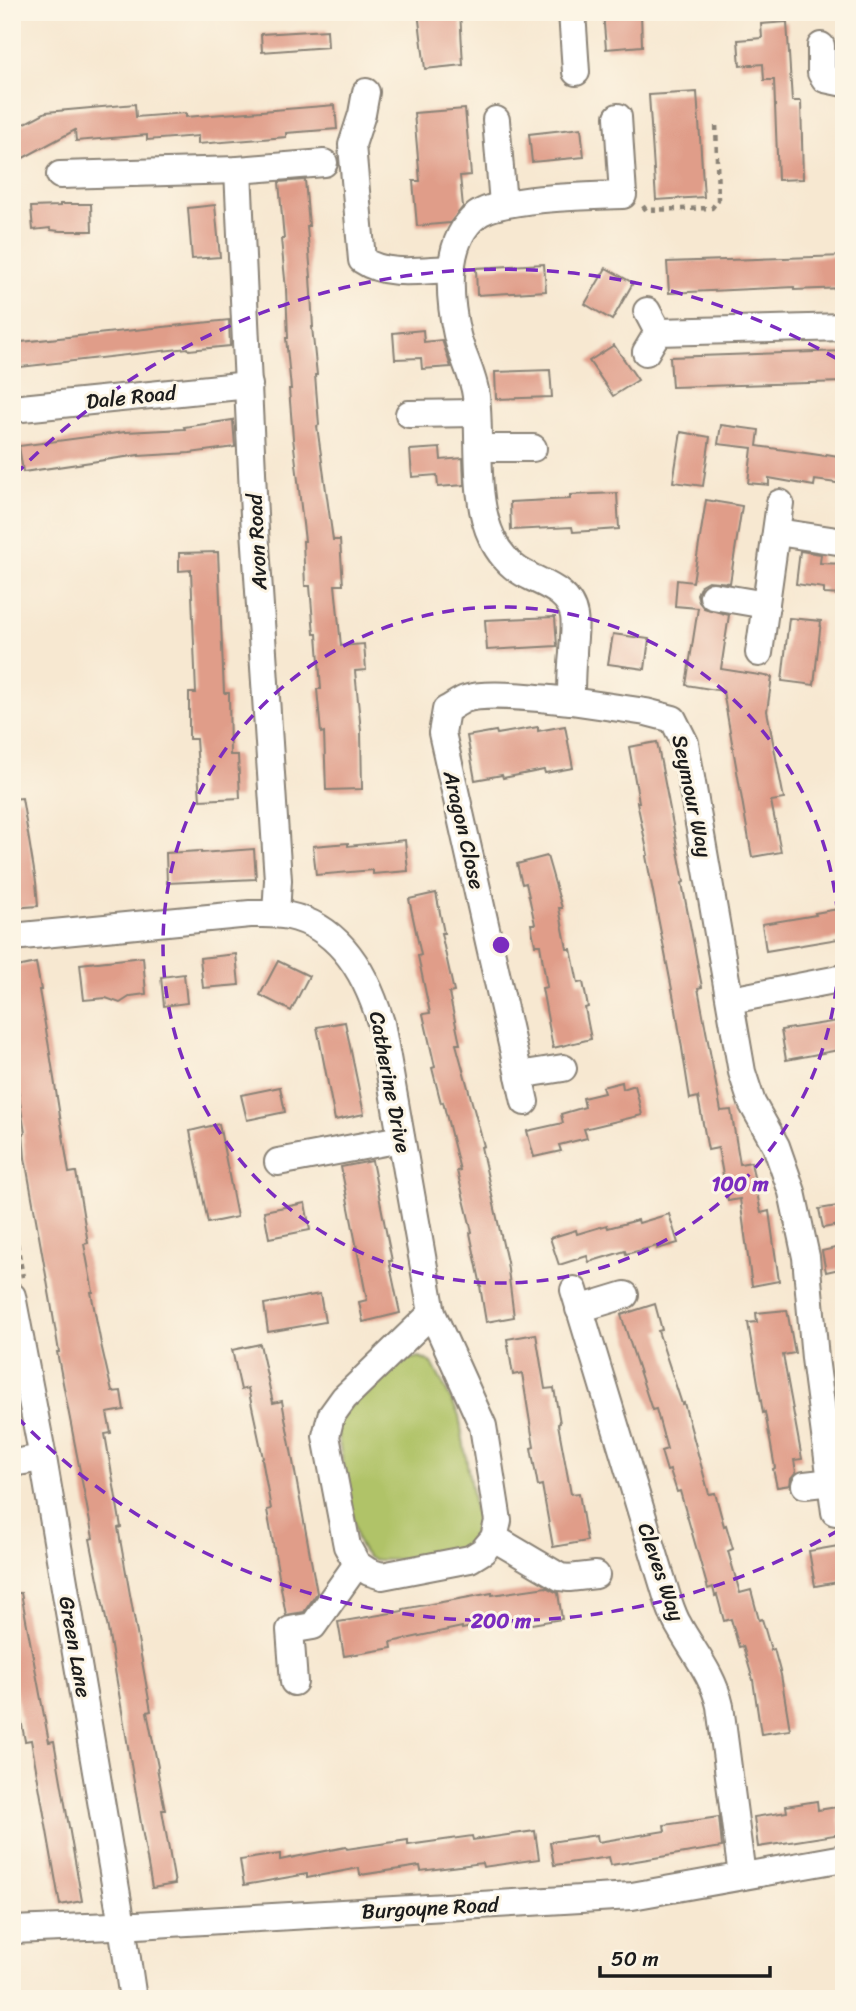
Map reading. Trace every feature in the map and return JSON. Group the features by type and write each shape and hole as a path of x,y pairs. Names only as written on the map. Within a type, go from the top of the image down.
{"street":[{"path":"572,12 576,72"},
{"path":"821,46 821,73 825,79 844,83"},
{"path":"366,92 352,145 362,260 373,267 401,271 450,269"},
{"path":"571,701 574,613 566,599 554,588 522,573 505,558 484,521 476,393 457,336 450,269 461,234 477,215 503,204 630,195 618,117"},
{"path":"496,120 503,204"},
{"path":"60,175 238,170 324,163"},
{"name":"Avon Road","path":"238,170 254,515 278,880 276,914"},
{"path":"650,332 844,327"},
{"name":"Dale Road","path":"12,409 249,385"},
{"path":"409,414 477,412"},
{"path":"479,448 533,448"},
{"path":"760,653 780,503"},
{"path":"778,532 844,542"},
{"path":"713,596 766,605"},
{"name":"Aragon Close","path":"525,1102 442,733 446,710 466,699 479,696 513,696 571,701"},
{"name":"Seymour Way","path":"571,701 646,712 673,719 685,743 742,1072 752,1103 776,1146 792,1192 803,1244 835,1512"},
{"name":"Catherine Drive","path":"12,937 250,914 276,914 310,922 351,956 374,998 381,1023 432,1314 483,1426 498,1521 494,1538"},
{"path":"731,1000 844,978"},
{"path":"519,1075 563,1068"},
{"path":"278,1162 401,1139"},
{"name":"Cleves Way","path":"625,1295 576,1299 668,1600 677,1623 717,1691 742,1876"},
{"name":"Green Lane","path":"12,1296 43,1458 133,1999"},
{"path":"432,1314 344,1398 331,1416 326,1436 347,1546 357,1564 382,1576 470,1559 483,1551 494,1538 560,1577 596,1575"},
{"path":"12,1463 43,1458"},
{"path":"805,1485 832,1482"},
{"path":"295,1682 290,1630 313,1626 357,1564"},
{"name":"Burgoyne Road","path":"12,1930 632,1896 844,1858"}],"path":[{"path":"630,195 646,210 712,208 719,200 716,121"}],"green space":[{"path":"420,1357 432,1363 459,1415 477,1524 470,1539 458,1550 413,1558 375,1560 365,1554 357,1540 336,1426 340,1415 404,1360"}],"building":[{"path":"418,12 460,12 463,65 425,69"},
{"path":"603,12 641,12 642,46 606,49"},
{"path":"787,22 792,101 801,101 803,179 778,180 774,80 764,80 763,64 740,66 738,40 762,38 761,24"},
{"path":"327,30 328,47 262,52 261,34"},
{"path":"697,92 704,197 656,200 649,95"},
{"path":"135,104 136,117 186,113 186,117 335,105 337,129 286,133 286,137 198,144 198,136 147,140 147,135 76,141 75,130 12,164 12,130 46,112"},
{"path":"465,109 471,175 460,176 463,207 450,223 417,226 413,181 420,181 414,113"},
{"path":"581,128 584,157 532,162 529,134"},
{"path":"305,180 317,375 317,426 333,540 340,540 343,585 335,585 341,646 364,644 366,670 355,671 361,731 362,789 326,790 324,732 321,733 317,689 321,689 317,634 314,634 310,586 305,586 305,541 289,389 286,289 281,239 284,239 279,182"},
{"path":"91,204 92,231 60,231 50,228 33,230 31,207"},
{"path":"215,205 220,257 192,259 188,208"},
{"path":"844,256 844,288 794,290 794,287 669,293 667,262"},
{"path":"544,264 546,291 477,295 476,268"},
{"path":"606,268 633,283 612,320 585,304"},
{"path":"229,320 230,346 188,348 12,368 12,343"},
{"path":"423,330 424,342 442,340 451,367 422,369 421,358 395,359 393,333"},
{"path":"614,345 638,380 613,396 589,361"},
{"path":"844,351 844,382 672,387 670,357"},
{"path":"550,370 552,397 496,399 495,372"},
{"path":"233,420 235,447 190,453 139,455 23,472 19,446 125,432 185,429 184,427"},
{"path":"721,425 759,430 757,446 844,457 844,484 815,480 814,486 769,478 769,485 748,483 752,448 718,444"},
{"path":"681,432 710,437 703,486 673,482"},
{"path":"440,448 441,460 463,458 464,485 438,487 437,475 412,477 410,450"},
{"path":"617,493 619,529 573,532 572,527 511,530 510,502"},
{"path":"706,500 742,506 730,583 708,581 701,585 697,594 704,608 729,615 721,669 772,677 767,711 784,799 771,801 781,852 752,857 723,691 686,685 698,608 675,606 677,580 693,582"},
{"path":"800,551 821,554 820,563 844,564 844,595 824,594 824,588 796,584"},
{"path":"218,552 224,693 229,693 230,755 238,755 240,798 200,800 196,739 189,739 189,693 196,693 191,570 179,571 179,553"},
{"path":"555,617 557,646 487,650 485,620"},
{"path":"789,618 821,621 814,685 782,681"},
{"path":"613,634 649,639 645,669 608,664"},
{"path":"565,726 573,768 475,780 467,736 538,727 538,731"},
{"path":"657,742 684,882 682,883 702,987 698,988 721,1111 731,1110 740,1164 751,1162 761,1213 769,1211 779,1281 752,1286 740,1199 728,1201 718,1148 708,1150 698,1097 690,1099 629,747"},
{"path":"22,798 38,906 12,908 12,799"},
{"path":"405,840 408,871 373,874 373,870 316,875 313,846 348,843 348,846"},
{"path":"254,849 256,879 167,883 166,853"},
{"path":"547,856 562,908 559,908 567,949 571,949 578,983 583,982 591,1039 553,1048 542,988 547,987 540,945 535,945 531,924 535,924 526,883 522,884 517,864"},
{"path":"436,893 444,933 441,933 454,992 449,993 460,1044 456,1044 484,1146 481,1147 507,1262 514,1317 486,1322 470,1233 472,1232 457,1171 460,1170 432,1068 435,1067 423,1014 430,1013 409,899"},
{"path":"844,908 844,938 766,951 762,924"},
{"path":"236,954 239,985 203,988 200,958"},
{"path":"143,957 146,994 131,996 120,1003 106,998 84,1000 80,964"},
{"path":"278,961 309,976 291,1011 260,995"},
{"path":"36,963 69,1173 76,1172 88,1243 84,1244 101,1344 112,1392 121,1391 124,1410 107,1413 111,1433 105,1434 121,1527 118,1528 151,1711 147,1712 175,1884 152,1888 25,1158 25,1133 13,1059 16,1059 12,1041 12,968"},
{"path":"184,974 187,1003 164,1006 161,977"},
{"path":"844,1020 844,1049 786,1060 781,1030"},
{"path":"345,1022 364,1114 335,1120 317,1027"},
{"path":"622,1082 623,1089 635,1085 642,1115 584,1129 587,1138 559,1145 561,1151 534,1157 527,1131 563,1123 561,1114 585,1107 583,1098 604,1093 602,1087"},
{"path":"280,1087 285,1112 247,1120 241,1095"},
{"path":"219,1124 237,1217 208,1223 190,1131"},
{"path":"372,1161 400,1313 363,1322 359,1302 367,1300 341,1167"},
{"path":"305,1203 310,1230 269,1238 264,1211"},
{"path":"844,1205 844,1224 823,1228 819,1209"},
{"path":"669,1214 678,1243 657,1249 657,1246 626,1254 625,1251 589,1262 587,1256 559,1265 550,1238 576,1230 577,1234 607,1225 608,1228 638,1220 639,1223"},
{"path":"844,1246 844,1268 826,1272 822,1251"},
{"path":"320,1294 325,1322 268,1332 264,1304"},
{"path":"655,1304 662,1330 658,1331 682,1404 684,1403 709,1494 715,1493 724,1526 726,1525 733,1549 728,1551 740,1593 751,1590 759,1620 762,1619 771,1650 774,1649 790,1730 761,1734 753,1680 743,1646 739,1647 731,1619 724,1621 713,1587 708,1589 680,1491 677,1492 670,1470 667,1471 661,1451 667,1449 656,1409 652,1410 621,1315"},
{"path":"787,1310 795,1353 783,1355 802,1459 794,1460 796,1472 790,1485 777,1487 748,1323 757,1322 756,1313"},
{"path":"536,1334 545,1389 554,1388 571,1494 579,1493 587,1541 553,1547 542,1485 538,1486 531,1448 534,1447 522,1373 513,1375 507,1339"},
{"path":"260,1344 273,1403 282,1401 317,1593 304,1612 286,1615 267,1510 271,1509 263,1458 248,1388 241,1390 232,1350"},
{"path":"844,1545 844,1581 815,1586 809,1551"},
{"path":"546,1587 558,1593 562,1619 513,1627 512,1619 462,1627 391,1642 392,1648 344,1656 338,1622 492,1593"},
{"path":"12,1593 21,1593 49,1742 54,1741 82,1901 60,1905 31,1740 25,1741 12,1673"},
{"path":"817,1801 818,1810 837,1807 841,1834 758,1847 754,1817 787,1812 786,1806"},
{"path":"719,1817 722,1847 611,1865 609,1857 554,1865 550,1842 597,1835 598,1842 665,1831 664,1825"},
{"path":"535,1831 539,1859 483,1867 482,1863 421,1871 420,1866 360,1875 359,1868 307,1878 307,1874 244,1885 240,1860 280,1854 280,1860 346,1847 408,1840 408,1845 472,1836 473,1840"}]}
